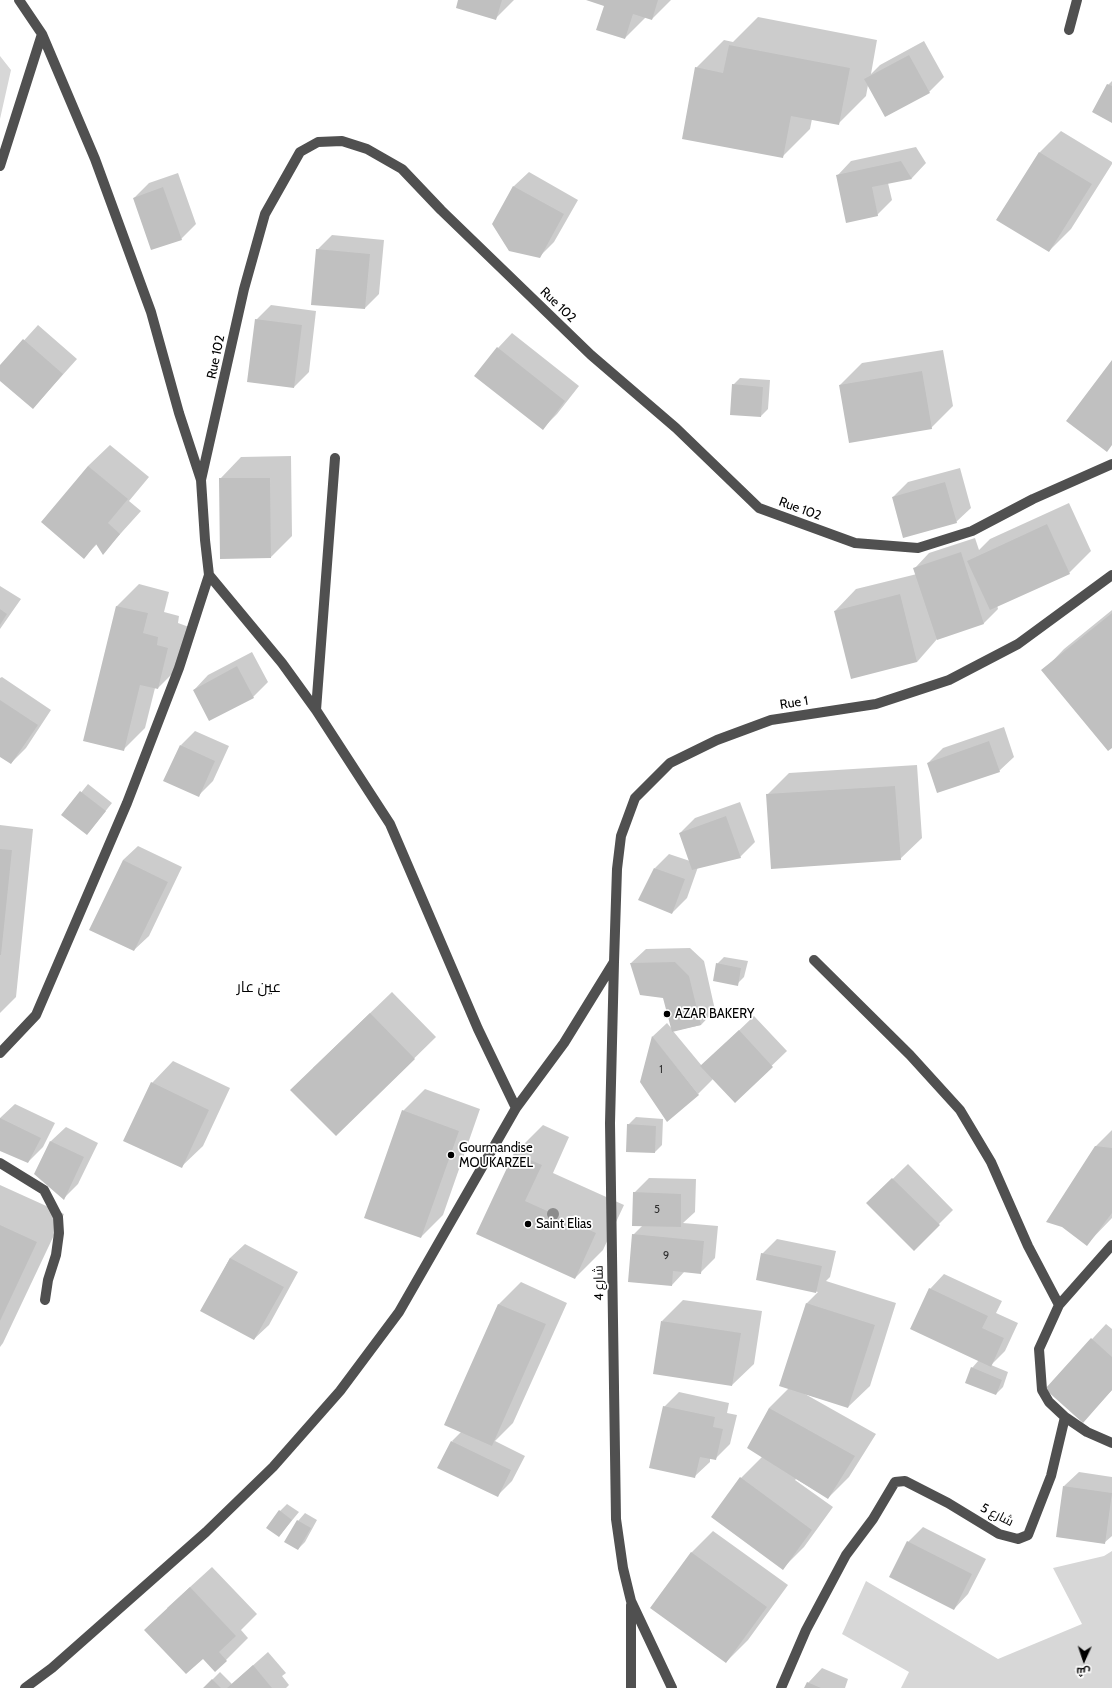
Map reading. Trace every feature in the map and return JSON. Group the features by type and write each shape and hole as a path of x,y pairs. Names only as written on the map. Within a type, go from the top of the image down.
{"street":[{"path":"0,1053 36,1014 127,803 179,668 208,574 204,540 202,480 179,413 148,304 95,159 42,34 19,0"},
{"path":"1069,30 1077,0"},
{"path":"0,166 42,34"},
{"name":"Rue 102","path":"202,480 244,289 265,214 300,152 318,142 342,141 367,149 402,168 441,210 591,355 676,428 758,508 855,543 918,548 972,531 1033,499 1112,464"},
{"path":"316,710 335,458"},
{"path":"208,574 282,664 316,710 390,824 478,1029 516,1108"},
{"name":"Rue 1","path":"614,962 617,869 621,836 635,798 670,762 717,740 771,720 876,704 949,680 1018,644 1112,575"},
{"path":"814,960 910,1055 960,1110 991,1162 1028,1246 1059,1305"},
{"path":"25,1688 52,1668 206,1532 273,1467 340,1391 399,1312 516,1108 564,1043 614,962"},
{"name":"شارع 4","path":"614,962 610,1123 616,1519 623,1568 631,1601"},
{"path":"0,1163 44,1190 58,1217 59,1233 56,1255 48,1280 45,1300"},
{"path":"1112,1246 1059,1305 1039,1349 1042,1390 1049,1402 1065,1417 1087,1432 1112,1443"},
{"name":"شارع 5","path":"781,1688 806,1630 846,1555 873,1519 891,1485 899,1480 905,1481 948,1503 999,1534 1018,1539 1023,1538 1028,1535 1046,1490 1065,1417"},
{"path":"631,1601 631,1688"},
{"path":"631,1601 672,1688"}],"shaded area":[{"path":"0,56 11,70 0,119"},
{"path":"1112,1551 1112,1688 901,1688 909,1672 842,1634 866,1581 998,1659 1082,1624 1053,1568 1104,1556"}],"building":[{"path":"458,0 502,0 496,20 456,8"},
{"path":"586,0 658,0 652,20 633,14 625,39 596,30 604,6"},
{"path":"729,45 850,68 839,125 791,116 783,158 682,139 695,67 723,73"},
{"path":"909,55 930,93 885,117 864,79"},
{"path":"1107,84 1112,86 1112,123 1092,112"},
{"path":"1039,152 1092,184 1049,252 996,220"},
{"path":"901,161 912,179 872,187 878,216 846,223 836,175"},
{"path":"513,186 564,214 540,258 509,251 492,224"},
{"path":"163,187 182,240 151,250 133,198"},
{"path":"316,249 370,254 365,309 311,305"},
{"path":"255,319 302,325 294,388 247,382"},
{"path":"23,339 63,374 33,409 0,381 0,365"},
{"path":"497,347 565,401 543,430 474,376"},
{"path":"1112,360 1112,445 1107,452 1066,421"},
{"path":"922,371 932,429 849,443 839,385"},
{"path":"732,384 763,387 761,417 730,415"},
{"path":"88,466 128,499 108,523 120,534 103,555 96,544 84,559 41,522"},
{"path":"219,478 270,478 271,558 220,559"},
{"path":"945,482 957,523 903,538 892,497"},
{"path":"1047,524 1070,574 990,610 967,561"},
{"path":"961,552 984,624 937,640 913,568"},
{"path":"900,594 917,662 851,679 834,611"},
{"path":"116,606 148,613 143,633 158,637 157,645 168,648 158,689 140,685 124,751 83,741"},
{"path":"0,609 7,614 0,625"},
{"path":"1112,613 1112,748 1108,751 1041,670"},
{"path":"237,666 254,698 209,721 193,690"},
{"path":"0,700 38,725 11,764 0,757"},
{"path":"989,741 1000,772 937,793 927,763"},
{"path":"180,745 215,761 199,797 163,781"},
{"path":"895,786 901,860 771,869 766,794"},
{"path":"80,791 106,811 87,835 61,815"},
{"path":"726,816 741,858 692,870 679,833"},
{"path":"0,849 12,850 1,955 0,955"},
{"path":"123,860 168,882 134,951 89,930"},
{"path":"654,868 685,879 672,914 638,900"},
{"path":"675,962 689,976 701,1025 672,1032 663,998 640,995 630,963"},
{"path":"716,963 741,968 738,986 713,981"},
{"path":"370,1013 415,1059 336,1136 290,1090"},
{"path":"739,1030 773,1067 735,1103 700,1066"},
{"path":"652,1036 699,1095 667,1122 640,1082"},
{"path":"151,1082 209,1110 182,1168 123,1141"},
{"path":"402,1110 459,1131 421,1238 364,1218"},
{"path":"0,1118 41,1138 28,1163 0,1151"},
{"path":"627,1124 656,1126 655,1153 626,1152"},
{"path":"50,1141 84,1157 64,1200 34,1174"},
{"path":"1095,1146 1112,1148 1112,1213 1087,1246 1062,1227 1046,1222"},
{"name":"Saint Elias","path":"514,1153 542,1165 525,1201 596,1233 575,1279 476,1234"},
{"path":"892,1178 940,1225 914,1251 866,1203"},
{"path":"633,1192 681,1194 681,1227 632,1226"},
{"path":"0,1225 37,1242 0,1321"},
{"path":"632,1234 704,1241 701,1274 673,1271 672,1286 628,1282"},
{"path":"761,1253 822,1266 816,1293 756,1280"},
{"path":"230,1258 284,1287 254,1340 200,1311"},
{"path":"929,1288 988,1316 982,1328 1004,1338 991,1367 910,1329"},
{"path":"806,1303 875,1325 848,1408 779,1386"},
{"path":"498,1304 546,1324 492,1446 444,1425"},
{"path":"661,1321 741,1333 732,1386 653,1374"},
{"path":"1091,1338 1112,1357 1112,1390 1083,1423 1045,1389"},
{"path":"971,1367 1002,1380 996,1395 965,1383"},
{"path":"663,1406 715,1417 713,1427 723,1429 716,1460 700,1457 695,1478 649,1468"},
{"path":"769,1408 855,1456 828,1499 747,1448"},
{"path":"451,1441 511,1470 498,1497 437,1468"},
{"path":"740,1477 812,1530 783,1570 711,1517"},
{"path":"1063,1486 1112,1493 1105,1544 1056,1537"},
{"path":"279,1510 292,1520 279,1537 266,1528"},
{"path":"297,1520 311,1528 298,1550 284,1542"},
{"path":"907,1541 972,1574 954,1610 889,1577"},
{"path":"691,1552 767,1607 726,1663 650,1608"},
{"path":"190,1587 236,1636 219,1652 227,1661 215,1672 203,1659 186,1674 144,1630"},
{"path":"253,1665 272,1688 227,1688"},
{"path":"212,1679 221,1688 203,1688"},
{"path":"807,1682 821,1688 804,1688"}],"place":[{"name":"AZAR BAKERY","path":"667,1014"},
{"name":"Gourmandise MOUKARZEL","path":"451,1155"},
{"name":"Saint Elias","path":"528,1224"}],"district":[{"name":"عين عار","path":"259,988"}]}
